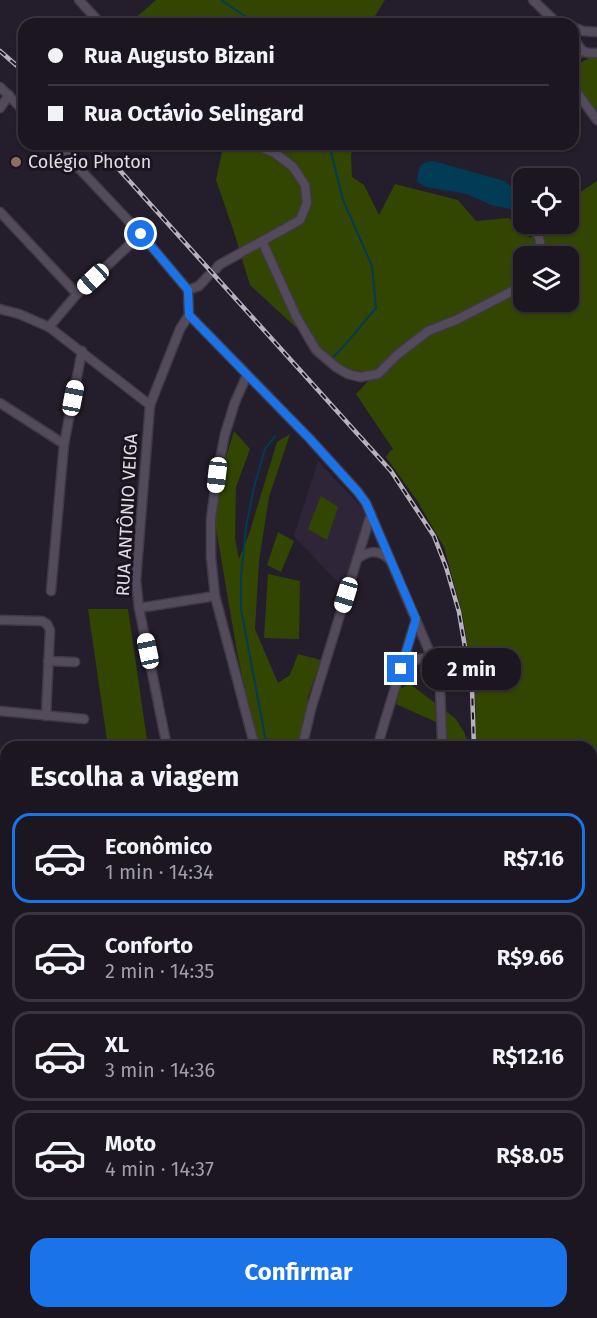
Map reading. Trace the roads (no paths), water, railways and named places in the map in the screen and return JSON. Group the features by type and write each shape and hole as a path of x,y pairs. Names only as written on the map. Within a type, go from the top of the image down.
{"street":[{"path":"79,0 96,18"},
{"path":"533,0 553,18"},
{"path":"579,29 597,32"},
{"path":"579,48 590,53 597,53"},
{"path":"0,87 18,105"},
{"path":"0,108 9,95"},
{"path":"579,95 597,120"},
{"path":"62,150 141,234 188,290 189,315 310,439 366,503 439,677 442,740"},
{"path":"216,269 219,265 300,220 307,203 305,185 293,167 267,150"},
{"path":"0,212 77,294"},
{"path":"49,327 77,294 141,234"},
{"path":"262,241 296,316 316,350 336,367 348,374 360,377 378,374 397,355 428,331 456,320 513,291"},
{"path":"188,290 199,286 208,276"},
{"path":"0,309 19,314 49,327 150,405"},
{"name":"RUA ANTÔNIO VEIGA","path":"166,741 139,608 136,580 150,405 180,329 189,315"},
{"path":"51,591 64,444 82,351"},
{"path":"247,375 235,402 225,434 211,519 215,596 253,741"},
{"path":"0,403 64,444"},
{"path":"303,741 311,709 371,514"},
{"path":"357,560 369,551 379,552 391,562"},
{"path":"139,608 215,596"},
{"path":"379,741 416,619"},
{"path":"0,620 42,621 50,630 46,716"},
{"path":"401,669 417,659 430,659 434,662"},
{"path":"48,661 75,662"},
{"path":"0,711 84,719"}],"water":[{"path":"433,161 505,181 513,190 513,210 491,205 467,194 426,187 417,182 420,167 424,163"}],"waterway":[{"path":"221,0 248,18"},
{"path":"330,150 343,200 372,266 376,308 332,358"},
{"path":"266,741 241,609 241,577 246,527 254,487 265,449 275,436"}],"railway":[{"path":"0,51 18,67"},
{"path":"101,150 391,471 434,536 459,612 472,688 474,741"}],"place":[{"name":"Colégio Photon","path":"16,162"}]}
